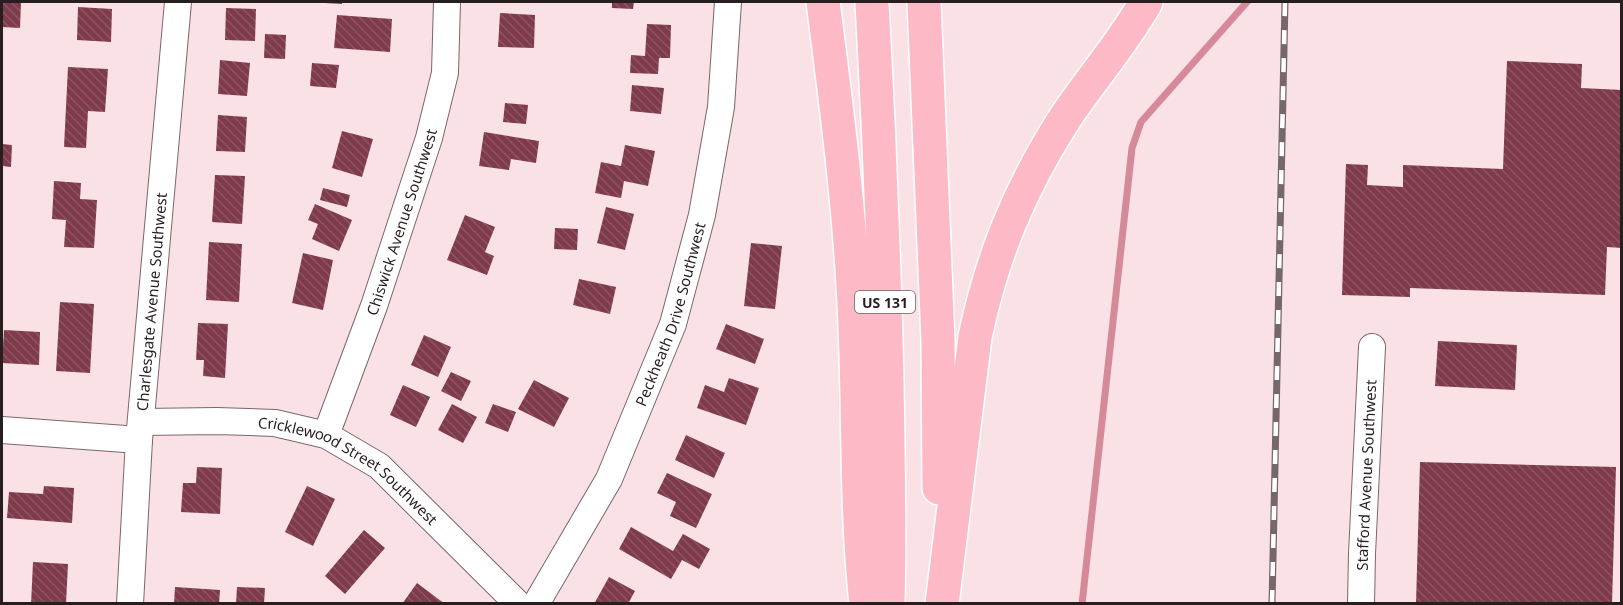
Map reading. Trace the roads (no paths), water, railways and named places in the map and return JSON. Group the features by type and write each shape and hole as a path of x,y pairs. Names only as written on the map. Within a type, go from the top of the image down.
{"highway":[{"path":"823,2 849,236 855,326 859,525 866,603"},
{"name":"US 131","path":"872,2 885,293 888,603"},
{"name":"US 131","path":"924,2 938,341 940,603"},
{"path":"940,603 975,337 993,266 1018,202 1041,159 1067,116 1146,2"}],"street":[{"name":"Charlesgate Avenue Southwest","path":"130,603 140,431 178,2"},
{"name":"Chiswick Avenue Southwest","path":"326,435 374,306 429,138 445,73 447,2"},
{"name":"Peckheath Drive Southwest","path":"536,603 609,480 673,324 702,215 719,117 728,2"},
{"name":"Stafford Avenue Southwest","path":"1361,603 1372,347"},
{"name":"Cricklewood Street Southwest","path":"2,430 140,431 217,421 275,423 326,435 378,466 518,603"}],"waterway":[{"path":"1082,604 1132,148 1141,122 1247,2"}],"railway":[{"path":"1272,604 1285,2"}]}
